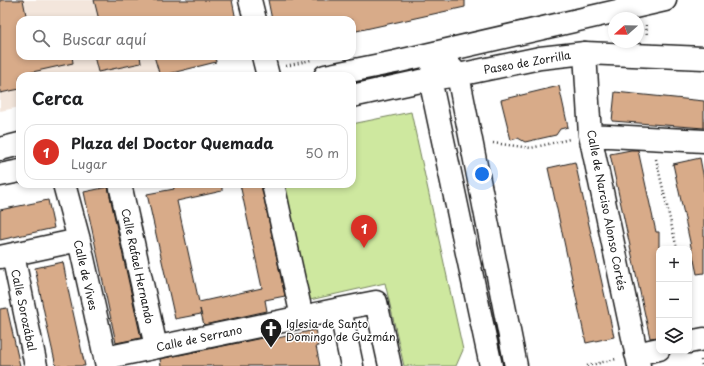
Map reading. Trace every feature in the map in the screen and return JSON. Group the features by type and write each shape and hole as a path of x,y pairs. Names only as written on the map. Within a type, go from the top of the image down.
{"street":[{"path":"250,0 254,16"},
{"path":"343,72 655,2"},
{"path":"438,51 458,75 516,366"},
{"path":"438,51 430,78 491,366"},
{"name":"Paseo de Zorrilla","path":"356,95 430,78 458,75 540,58 585,53 704,58"},
{"name":"Calle de Narciso Alonso Cortés","path":"585,53 590,135 638,360"},
{"path":"264,60 267,72"},
{"path":"590,135 704,141"},
{"path":"0,149 16,145"},
{"path":"0,175 16,171"},
{"name":"Calle de Vives","path":"65,188 79,240 106,362"},
{"name":"Calle Rafael Hernando","path":"121,188 156,347"},
{"path":"274,188 302,317"},
{"path":"6,256 79,240"},
{"name":"Calle Sorozábal","path":"6,256 36,366"},
{"name":"Calle de Serrano","path":"106,362 156,347 376,302 390,366"},
{"path":"340,309 352,366"},
{"path":"692,341 704,339"},
{"path":"638,360 656,351"}],"path":[{"path":"647,55 655,2"},
{"path":"471,141 531,148 590,135"},
{"path":"652,139 675,246"},
{"path":"587,366 638,360"}],"shaded area":[{"path":"0,0 139,0 143,16 16,16 16,60 155,60 159,72 16,72 16,108 0,111"}],"green space":[{"path":"411,112 463,350 456,366 404,366 385,283 310,300 285,188 356,188 356,123"}],"building":[{"path":"0,0 23,0 26,16 16,16 16,60 73,60 73,63 32,72 16,72 16,90 0,93"},
{"path":"94,0 232,0 235,16 98,16"},
{"path":"268,0 465,0 465,7 356,31 356,16 271,16"},
{"path":"95,60 141,60 141,63 98,72"},
{"path":"155,60 216,60 216,62 176,72 159,72"},
{"path":"559,86 568,127 560,129 556,135 525,142 518,138 511,140 501,100"},
{"path":"615,92 704,101 704,128 612,121"},
{"path":"638,150 656,232 659,232 659,246 656,246 656,337 650,338 610,154"},
{"path":"700,158 704,179 704,273 697,274 673,164"},
{"path":"575,162 614,337 586,343 548,168"},
{"path":"108,188 141,338 116,343 84,192"},
{"path":"222,188 222,191 177,201 199,302 262,288 241,188 262,188 285,296 265,300 267,311 204,325 200,309 201,314 175,319 147,194 174,189"},
{"path":"48,200 54,228 0,240 0,210"},
{"path":"63,262 85,366 56,366 48,331 35,268"},
{"path":"7,308 20,366 0,366 0,309"},
{"name":"Iglesia de Santo Domingo de Guzmán","path":"315,330 319,346 316,346 320,366 161,366 160,359 272,336 273,339"}],"place":[{"name":"Plaza del Doctor Quemada","path":"364,248"},
{"name":"Iglesia de Santo Domingo de Guzmán","path":"271,348"}]}
